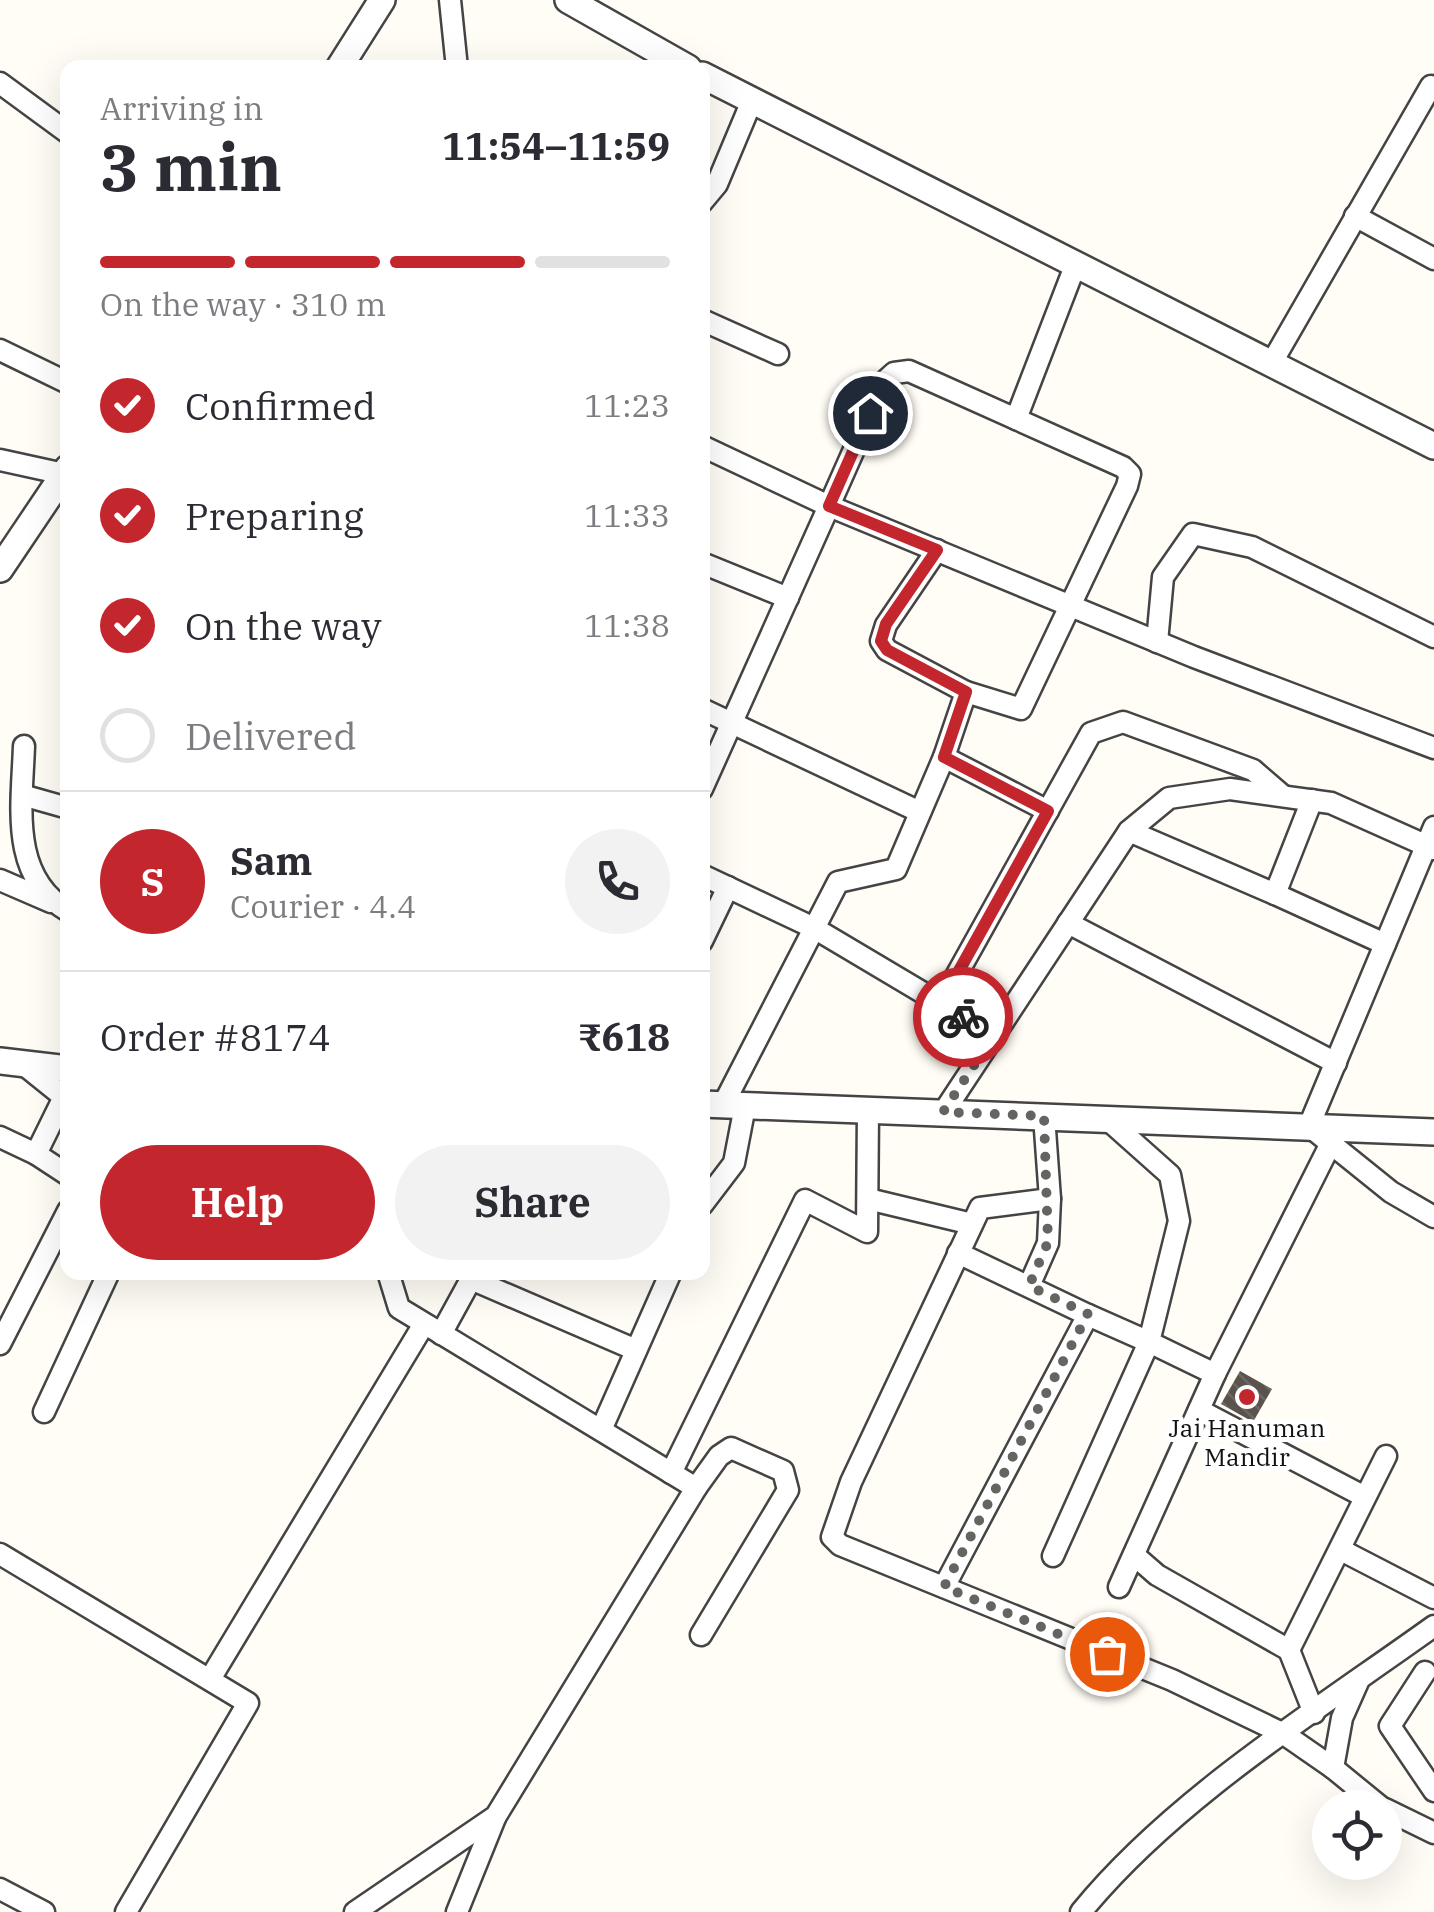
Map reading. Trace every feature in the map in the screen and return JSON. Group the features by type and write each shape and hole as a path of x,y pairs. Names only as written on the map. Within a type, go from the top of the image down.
{"street":[{"path":"344,60 382,0"},
{"path":"450,0 456,60"},
{"path":"568,0 674,60"},
{"path":"710,80 1434,446"},
{"path":"0,84 60,126"},
{"path":"1271,364 1433,84"},
{"path":"710,193 718,184 751,102"},
{"path":"1354,216 1434,258"},
{"path":"1016,418 1075,266"},
{"path":"710,324 778,354"},
{"path":"0,350 60,380"},
{"path":"710,772 884,382 894,373 909,371 1124,466 1130,474 1021,709 966,692 887,650 881,641 886,624 937,550"},
{"path":"710,450 829,506 1157,642 1434,748"},
{"path":"0,460 60,470"},
{"path":"2,564 60,480"},
{"path":"1157,642 1164,577 1193,534 1252,547 1434,637"},
{"path":"710,566 788,598"},
{"path":"710,1194 734,1163 724,1105 814,928 838,882 896,869 944,757 966,692"},
{"path":"710,713 920,812"},
{"path":"941,1003 1091,734 1123,722 1253,770 1282,796"},
{"path":"24,746 26,868 60,907"},
{"path":"944,757 1048,811"},
{"path":"943,1112 1128,832 1169,798 1230,789 1331,803 1432,840 1309,1126"},
{"path":"22,794 60,806"},
{"path":"1275,894 1312,800"},
{"path":"1128,832 1386,944"},
{"path":"710,879 814,928 994,1035"},
{"path":"0,880 60,907"},
{"path":"710,924 728,887"},
{"path":"1068,923 1336,1063"},
{"path":"12,1063 60,1069"},
{"path":"12,1063 60,1093"},
{"path":"36,1154 60,1104"},
{"path":"724,1105 1434,1132"},
{"path":"671,1473 804,1200 867,1232 868,1110"},
{"path":"1029,1286 1048,1242 1050,1199 1044,1116"},
{"path":"1053,1556 1149,1342 1179,1220 1170,1175 1106,1118"},
{"path":"1309,1126 1391,1192 1434,1217"},
{"path":"0,1137 60,1169"},
{"path":"1120,1586 1215,1374 1331,1143"},
{"path":"1050,1199 980,1208 851,1482 832,1537 840,1545 1172,1680 1284,1734 1361,1790"},
{"path":"868,1200 972,1224"},
{"path":"0,1344 60,1227"},
{"path":"958,1253 1215,1374"},
{"path":"44,1412 105,1280"},
{"path":"390,1280 399,1308 696,1488"},
{"path":"210,1679 433,1329 470,1280"},
{"path":"482,1280 636,1350"},
{"path":"601,1430 667,1280"},
{"path":"944,1587 1088,1314"},
{"path":"1199,1410 1366,1497"},
{"path":"457,1912 496,1816 696,1488 719,1456 731,1448 783,1471 788,1490 701,1636"},
{"path":"1289,1650 1386,1456"},
{"path":"1341,1550 1434,1598"},
{"path":"0,1554 248,1703 126,1912"},
{"path":"1134,1555 1157,1575 1289,1650 1314,1713"},
{"path":"1081,1912 1099,1889 1218,1782 1434,1626"},
{"path":"1396,1653 1430,1675 1390,1726 1434,1791"},
{"path":"1333,1768 1342,1718 1359,1680"},
{"path":"356,1912 496,1816"},
{"path":"1402,1817 1434,1833"},
{"path":"0,1888 44,1912"}],"building":[{"name":"Jai Hanuman Mandir","path":"1240,1371 1272,1389 1253,1422 1221,1404"}],"way so far":[{"path":"963,1017 994,1035 943,1112 1044,1116 1050,1199 1048,1242 1029,1286 1088,1314 944,1587 1107,1654"}],"place":[{"name":"Jai Hanuman Mandir","path":"1247,1397"}],"route":[{"path":"870,413 829,506 937,550 886,624 881,641 887,650 966,692 944,757 1048,811 941,1003 963,1017"}]}
